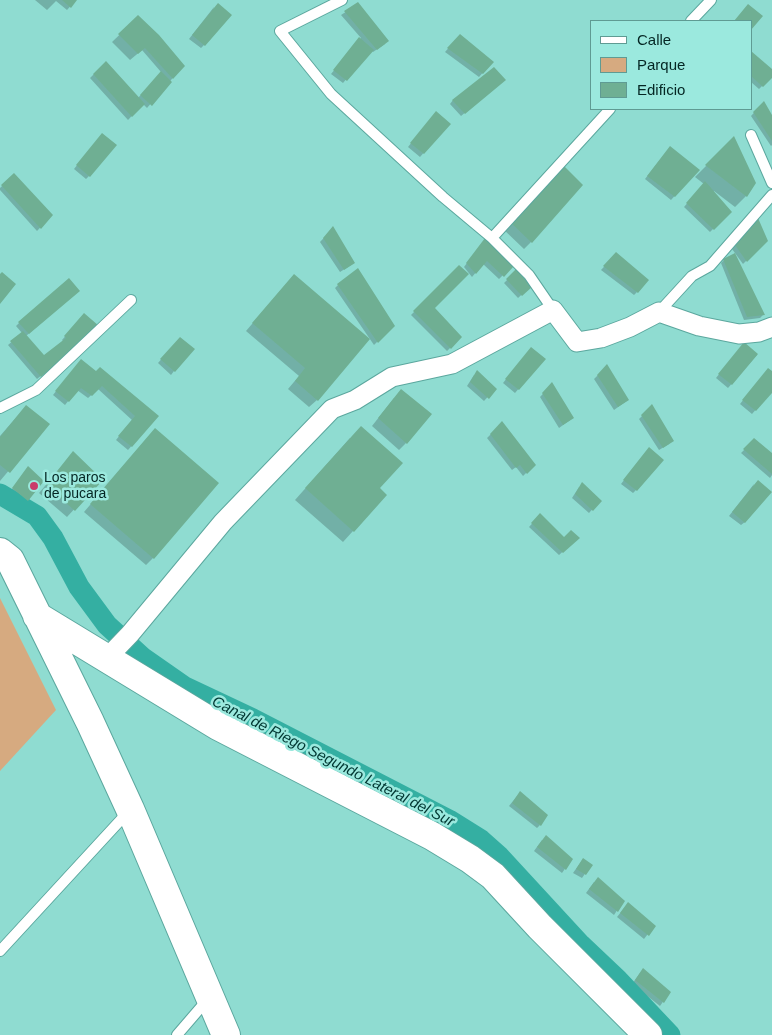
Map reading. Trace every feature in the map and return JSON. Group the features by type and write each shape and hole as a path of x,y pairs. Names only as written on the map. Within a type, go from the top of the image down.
{"street":[{"path":"111,654 130,634 223,522 332,409 355,400 392,376 452,364 553,310 577,342 601,338 630,327 659,312 699,326 739,334 759,332 772,327"},
{"path":"0,552 10,560 90,722 130,810 226,1035"},
{"path":"36,616 111,654 218,726 432,836 470,859 493,876 540,927 648,1035"}],"lane":[{"path":"342,0 280,31 332,94 443,197 492,238 529,275 553,310"},
{"path":"692,20 711,0"},
{"path":"492,238 609,110"},
{"path":"751,135 772,183"},
{"path":"659,312 692,276 710,266 772,195"},
{"path":"0,408 36,390 131,300"},
{"path":"0,951 130,810"},
{"path":"177,1035 209,998"}],"green space":[{"path":"0,598 56,710 0,771"}],"building":[{"path":"62,0 77,0 71,8"},
{"path":"358,2 389,41 377,50 344,11"},
{"path":"218,3 232,15 205,46 192,35"},
{"path":"748,4 763,16 752,29 752,20 735,20"},
{"path":"138,15 159,35 185,66 173,79 145,48 138,54 118,34"},
{"path":"460,34 494,62 483,74 447,48"},
{"path":"359,37 374,50 347,81 333,70"},
{"path":"752,52 772,69 772,78 763,87 752,77"},
{"path":"106,61 145,104 132,117 93,74"},
{"path":"494,67 506,80 465,114 452,100"},
{"path":"161,71 172,82 152,106 140,95"},
{"path":"764,101 772,115 772,141 753,112"},
{"path":"436,111 451,124 424,154 410,143"},
{"path":"102,133 117,145 90,177 76,165"},
{"path":"734,136 756,183 747,197 705,165"},
{"path":"670,146 700,170 675,197 647,176"},
{"path":"562,164 583,185 532,243 508,220"},
{"path":"14,173 53,215 41,229 1,185"},
{"path":"705,181 732,212 714,230 686,203"},
{"path":"758,218 768,241 747,262 735,245"},
{"path":"333,226 355,263 344,270 323,238"},
{"path":"485,238 514,266 504,277 487,261 476,274 466,263"},
{"path":"616,252 649,280 638,293 603,266"},
{"path":"735,253 765,315 747,317 723,259"},
{"path":"459,265 469,274 435,308 462,337 451,349 413,311"},
{"path":"358,268 395,326 378,343 337,284"},
{"path":"516,269 532,287 522,296 506,279"},
{"path":"2,272 16,284 0,304 0,274"},
{"path":"294,274 370,339 318,401 295,381 305,368 252,323"},
{"path":"69,278 80,291 29,334 18,322"},
{"path":"84,313 99,326 41,377 10,341 23,331 44,355 66,338 64,336"},
{"path":"180,337 195,349 175,372 160,359"},
{"path":"744,342 758,354 732,385 718,374"},
{"path":"531,347 546,359 519,390 505,379"},
{"path":"81,359 96,371 100,367 159,416 132,447 118,436 135,416 102,386 92,396 81,388 69,402 55,391"},
{"path":"607,364 629,400 618,407 597,375"},
{"path":"768,368 772,371 772,393 756,411 742,400"},
{"path":"477,370 497,389 489,399 470,382"},
{"path":"552,382 574,418 563,425 542,393"},
{"path":"401,389 432,414 407,444 378,418"},
{"path":"652,404 674,441 663,448 641,415"},
{"path":"26,405 50,424 10,473 0,465 0,437"},
{"path":"502,421 536,465 527,474 520,465 516,468 490,434"},
{"path":"361,426 403,463 380,488 387,495 354,532 305,488"},
{"path":"155,428 219,483 154,559 90,504"},
{"path":"754,438 772,453 772,474 743,449"},
{"path":"649,447 664,460 637,491 623,480"},
{"path":"73,451 103,480 75,511 46,485"},
{"path":"28,466 44,481 28,501 12,488"},
{"path":"758,480 772,492 745,523 732,512"},
{"path":"582,482 602,501 593,511 575,494"},
{"path":"540,513 564,537 571,530 580,538 563,553 531,523"},
{"path":"520,791 548,815 541,826 512,803"},
{"path":"546,835 573,859 566,870 537,847"},
{"path":"583,858 593,865 586,875 576,869"},
{"path":"598,877 625,901 618,912 589,889"},
{"path":"628,902 656,926 649,936 620,913"},
{"path":"643,968 671,992 664,1003 635,980"}],"waterway":[{"name":"Canal de Riego Segundo Lateral del Sur","path":"0,494 37,516 53,538 79,587 107,625 142,657 185,687 253,719 449,820 481,840 499,856 581,945 618,980 670,1035"}],"place":[{"name":"Los paros de pucara","path":"34,486"}]}
